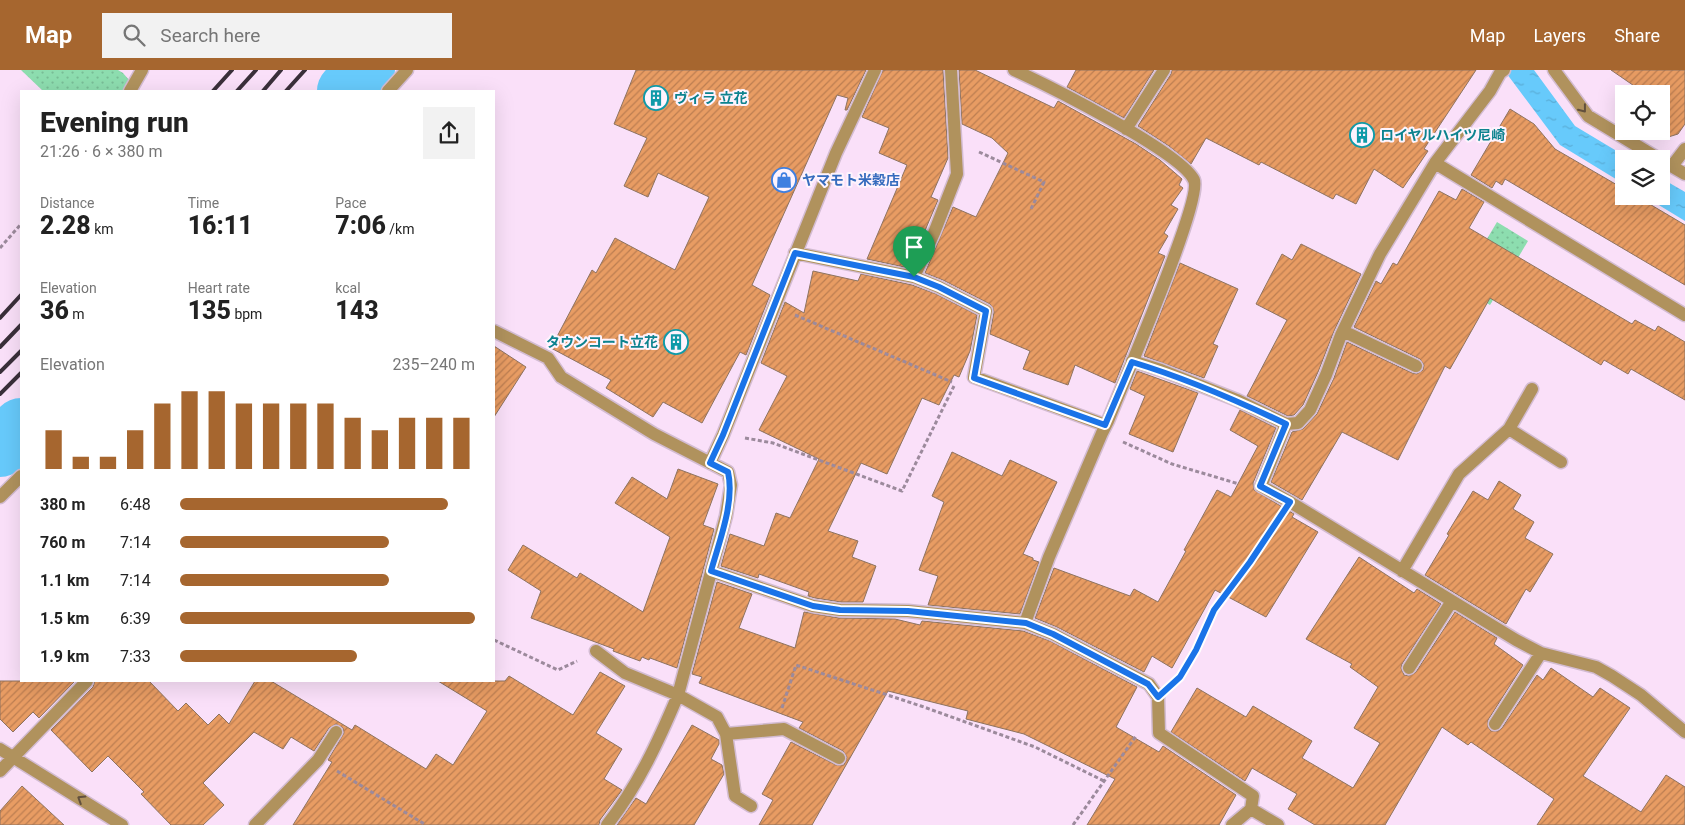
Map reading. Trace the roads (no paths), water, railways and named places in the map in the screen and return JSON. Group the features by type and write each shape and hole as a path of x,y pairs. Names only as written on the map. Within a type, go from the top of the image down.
{"street":[{"path":"131,90 142,70"},
{"path":"389,90 407,70"},
{"path":"710,463 723,435 836,153 874,70"},
{"path":"914,277 934,233 957,174 950,70"},
{"path":"1014,70 1126,128 1171,157 1190,173 1195,182 1191,206 1176,254 1049,557 1026,623"},
{"path":"1126,128 1164,70"},
{"path":"1554,70 1588,116 1644,150"},
{"path":"1132,362 1161,370 1237,400 1286,424 1298,423 1310,410 1343,331 1380,254 1435,163 1490,91 1500,71"},
{"path":"1670,158 1685,149"},
{"path":"1435,163 1685,315"},
{"path":"1670,165 1685,174"},
{"path":"795,253 914,277 939,287 986,311 974,378 1104,429"},
{"path":"1343,331 1416,366"},
{"path":"495,332 548,358 561,377 654,434 728,472 731,485 726,516 678,695 634,787 607,825"},
{"path":"1402,571 1459,474 1509,429 1532,389"},
{"path":"1286,424 1260,486 1290,502 1516,640 1541,653 1596,667 1612,676 1641,694 1685,732"},
{"path":"1509,429 1561,462"},
{"path":"0,497 20,477"},
{"path":"711,571 813,606 840,610 908,611 1026,623 1061,638 1148,684 1158,697 1159,733 1253,796 1251,809 1232,825"},
{"path":"1409,668 1452,601"},
{"path":"596,651 625,673 678,695 717,717 726,734 735,796 751,806"},
{"path":"1495,724 1541,653"},
{"path":"0,771 87,682"},
{"path":"726,734 784,729 839,758"},
{"path":"256,825 318,760 336,732"},
{"path":"0,750 122,825"},
{"path":"1251,809 1278,825"}],"water":[{"path":"1504,70 1534,70 1575,126 1615,150 1615,179 1560,145"},
{"path":"1670,183 1685,192 1685,221 1659,205 1670,205"}],"waterway":[{"path":"347,90 366,70"},
{"path":"0,448 20,428"}],"railway":[{"path":"214,90 232,70"},
{"path":"238,90 256,70"},
{"path":"264,90 281,70"},
{"path":"287,90 305,70"},
{"path":"0,318 20,296"},
{"path":"0,347 20,326"},
{"path":"0,372 20,352"},
{"path":"0,394 20,374"}],"place":[{"name":"ヴィラ 立花","path":"656,98"},
{"name":"ロイヤルハイツ尼崎","path":"1362,135"},
{"name":"ヤマモト米穀店","path":"784,180"},
{"name":"タウンコート立花","path":"676,342"}]}
